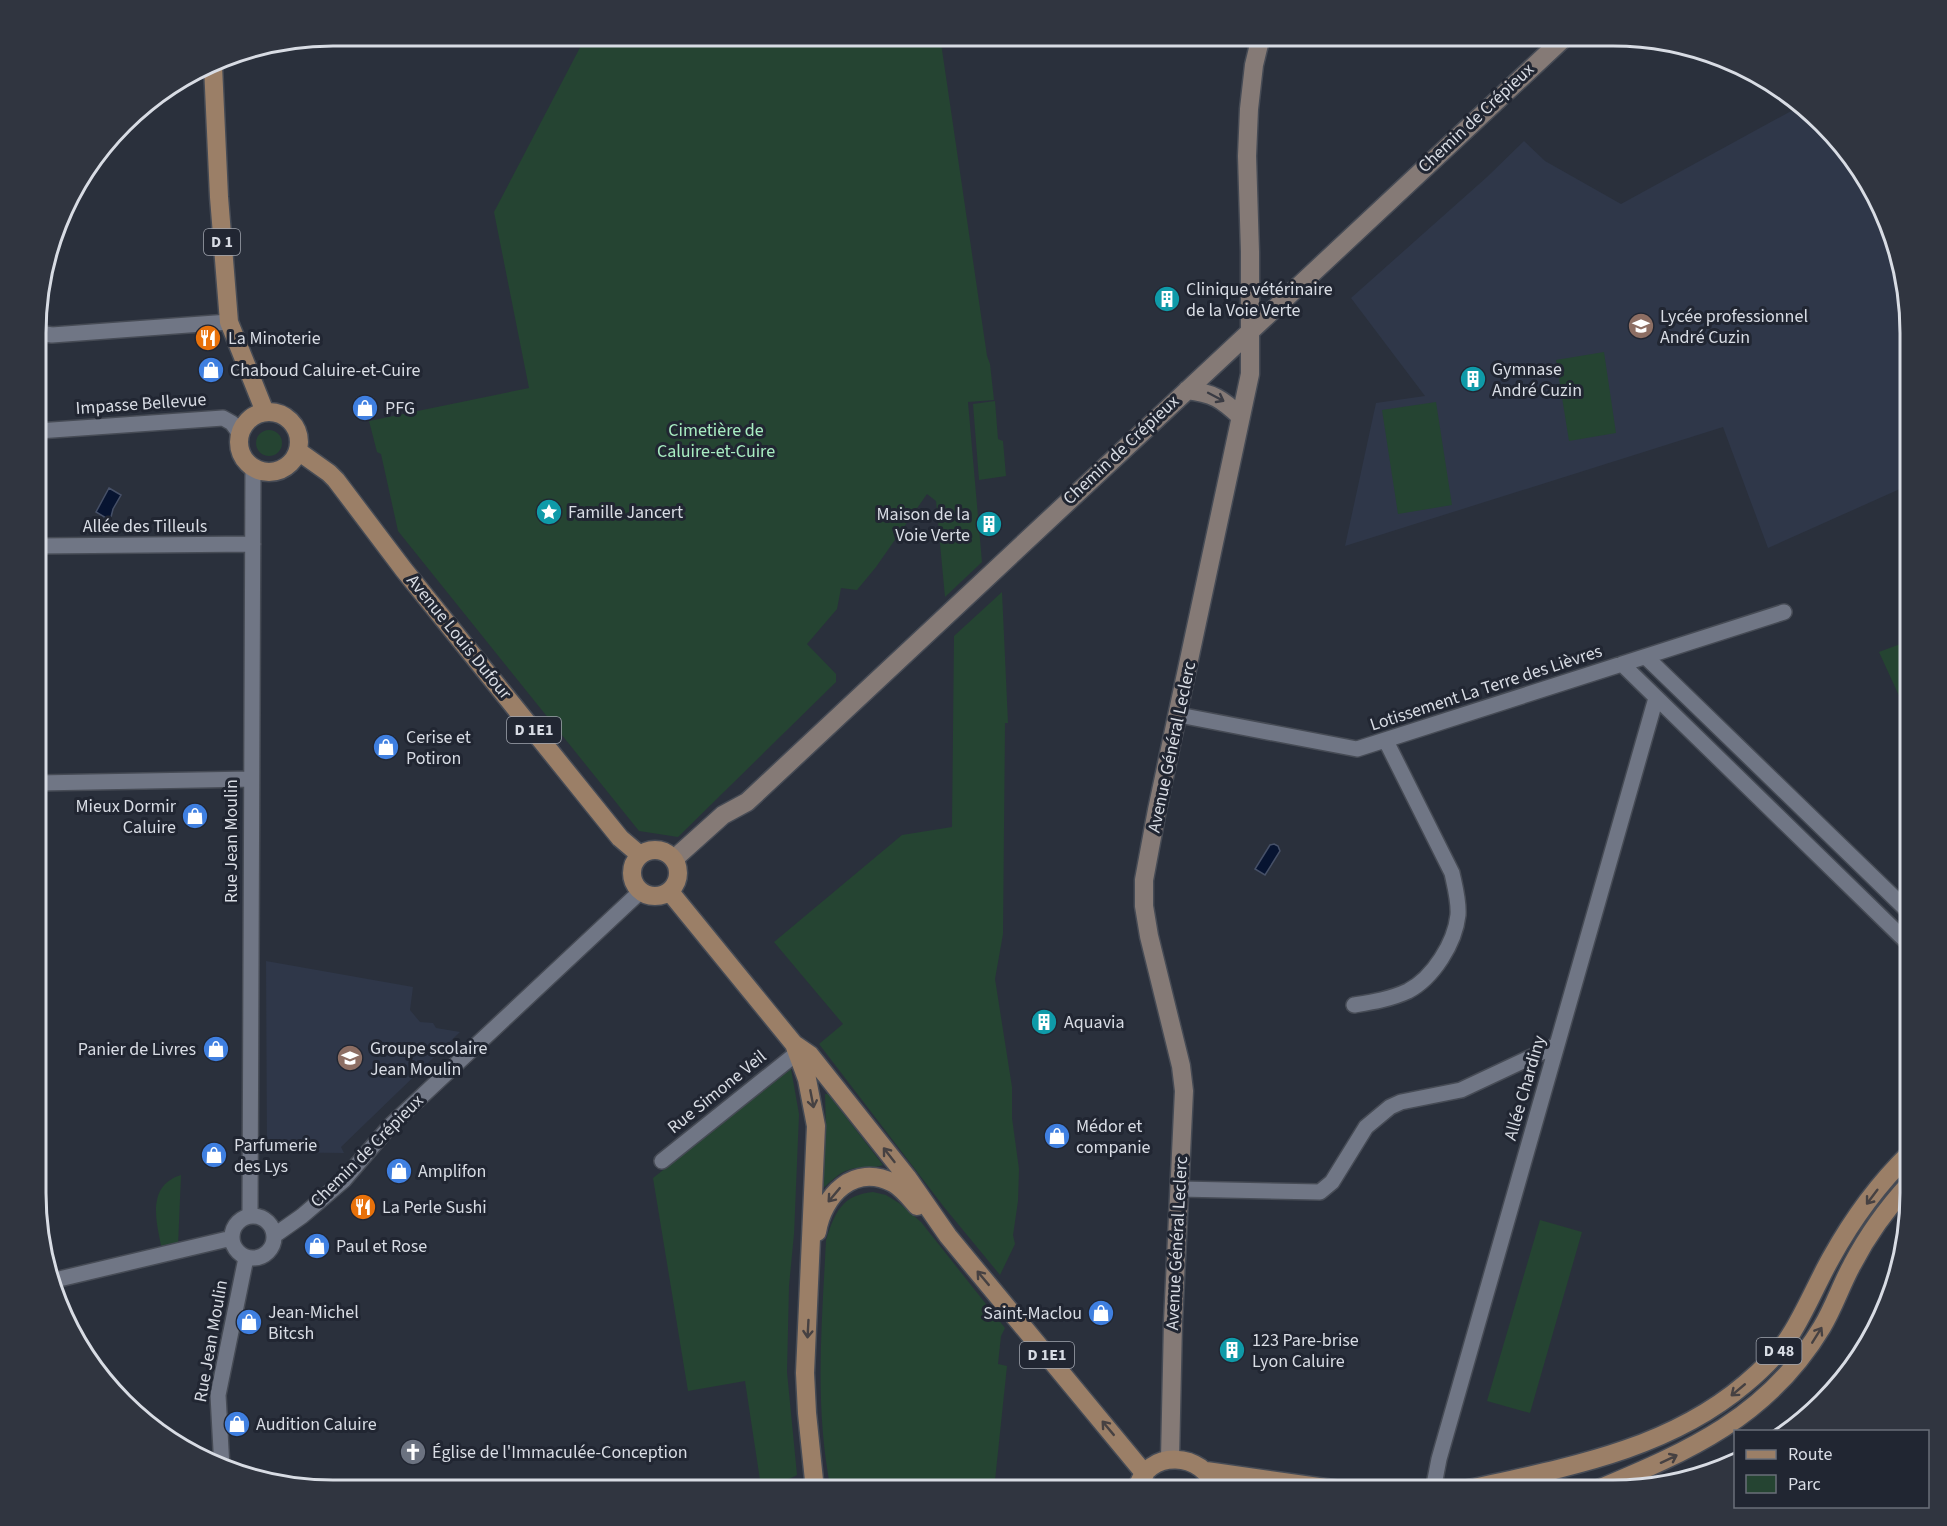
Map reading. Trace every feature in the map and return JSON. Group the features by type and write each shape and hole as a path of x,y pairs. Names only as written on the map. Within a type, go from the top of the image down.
{"main road":[{"name":"Avenue Général Leclerc","path":"1170,1459 1173,1322 1184,1099 1181,1066 1149,936 1144,906 1144,880 1250,374 1247,144 1254,65 1259,46"},
{"name":"Chemin de Crépieux","path":"674,859 723,815 747,802 1554,46"},
{"name":"D 1","path":"213,73 219,197 229,322 265,412"},
{"path":"1186,390 1206,392 1224,400 1241,417"},
{"path":"265,412 278,413 286,417 293,424 299,442 294,459 279,470 262,471 253,467 241,453 240,434 249,419 265,412"},
{"name":"Avenue Louis Dufour","path":"298,451 336,480 411,578 620,838 640,855"},
{"path":"654,849 662,850 674,859 679,873 678,880 670,892 655,897 641,891 633,880 635,861 640,855 654,849"},
{"name":"D 1E1","path":"670,892 795,1049 810,1055 863,1121 948,1236 1139,1480"},
{"path":"795,1049 807,1079 816,1126 805,1373 814,1480"},
{"name":"D 48","path":"1509,1480 1610,1455 1674,1430 1704,1415 1748,1382 1780,1351 1792,1333 1831,1257 1871,1197 1900,1163"},
{"path":"810,1270 820,1216 829,1199 841,1187 854,1179 881,1178 896,1185 948,1236"},
{"name":"D 48","path":"1620,1480 1675,1456 1715,1434 1739,1418 1797,1365 1824,1324 1865,1243 1900,1194"},
{"path":"1142,1480 1152,1466 1170,1459 1183,1459 1195,1463 1206,1471 1211,1480"},
{"path":"1206,1471 1269,1480"}],"street":[{"path":"46,334 229,322"},
{"name":"Impasse Bellevue","path":"46,430 223,418 232,423 240,434"},
{"name":"Rue Jean Moulin","path":"250,1216 253,467"},
{"name":"Allée des Tilleuls","path":"46,546 253,544"},
{"path":"1622,664 1784,612"},
{"path":"1646,657 1900,903"},
{"name":"Lotissement La Terre des Lièvres","path":"1179,715 1348,749 1366,747 1622,664 1900,935"},
{"name":"Allée Chardiny","path":"1435,1480 1656,698"},
{"path":"1354,1005 1384,1000 1410,990 1428,975 1443,956 1458,917 1457,896 1452,873 1386,741"},
{"path":"46,783 251,779"},
{"name":"Chemin de Crépieux","path":"275,1235 302,1216 344,1180 390,1126 641,891"},
{"path":"1180,1189 1320,1191 1332,1182 1366,1127 1390,1107 1401,1102 1461,1090 1557,1045"},
{"name":"Rue Simone Veil","path":"663,1161 795,1049"},
{"path":"250,1216 263,1218 269,1222 275,1235 267,1254 253,1259 246,1258 236,1250 232,1238 235,1226 250,1216"},
{"path":"60,1279 232,1238"},
{"name":"Rue Jean Moulin","path":"221,1457 218,1395 246,1258"},
{"path":"1536,1474 1545,1480"}],"shaded area":[{"name":"Lycée professionnel André Cuzin","path":"1793,110 1817,130 1841,159 1862,190 1879,223 1891,259 1900,314 1900,489 1768,548 1723,427 1345,546 1376,403 1425,396 1351,298 1524,141 1545,161 1621,204"},
{"name":"Groupe scolaire Jean Moulin","path":"266,961 413,987 410,1010 420,1022 433,1023 436,1028 460,1032 341,1147 344,1153 267,1152"}],"green space":[{"name":"Cimetière de Caluire-et-Cuire","path":"581,46 941,46 994,400 968,402 982,562 945,597 936,501 927,494 876,567 857,590 841,588 837,609 807,644 836,674 836,682 678,837 639,831 398,531 381,454 377,452 369,421 529,388 494,212"},
{"path":"1604,352 1616,433 1569,441 1556,360"},
{"path":"995,401 998,439 1003,441 1006,476 979,480 973,404"},
{"path":"1436,402 1452,505 1398,514 1382,410"},
{"path":"269,430 278,434 282,443 278,452 269,456 260,452 256,443 260,434"},
{"path":"1002,592 1008,723 1005,723 1003,934 995,979 1012,1087 1012,1118 1019,1169 1018,1201 1013,1235 1015,1244 1000,1275 944,1207 819,1044 843,1024 774,942 902,835 952,827 954,636"},
{"path":"1900,644 1900,698 1879,652"},
{"path":"791,1069 799,1114 794,1234 789,1286 787,1372 797,1475 793,1477 784,1480 760,1480 745,1381 688,1391 653,1178"},
{"path":"825,1094 828,1094 883,1165 844,1171 823,1188 821,1186 826,1130"},
{"path":"181,1175 178,1246 162,1250 156,1218 158,1197 162,1188 170,1180"},
{"path":"873,1192 886,1195 921,1222 1005,1328 1001,1336 998,1364 1007,1366 995,1480 829,1480 822,1428 821,1396 821,1334 826,1240 841,1207 847,1201"},
{"path":"1540,1220 1582,1232 1530,1413 1487,1401"}],"water":[{"path":"109,488 121,495 111,517 106,518 96,512"},
{"path":"1274,844 1280,851 1265,875 1255,869 1270,845"}],"place":[{"name":"Clinique vétérinaire de la Voie Verte","path":"1167,299"},
{"name":"Lycée professionnel André Cuzin","path":"1641,326"},
{"name":"La Minoterie","path":"208,338"},
{"name":"Chaboud Caluire-et-Cuire","path":"211,370"},
{"name":"Gymnase André Cuzin","path":"1473,379"},
{"name":"PFG","path":"365,408"},
{"name":"Famille Jancert","path":"549,512"},
{"name":"Maison de la Voie Verte","path":"989,524"},
{"name":"Cerise et Potiron","path":"386,747"},
{"name":"Mieux Dormir Caluire","path":"195,816"},
{"name":"Aquavia","path":"1044,1022"},
{"name":"Panier de Livres","path":"216,1049"},
{"name":"Groupe scolaire Jean Moulin","path":"350,1058"},
{"name":"Médor et companie","path":"1057,1136"},
{"name":"Parfumerie des Lys","path":"214,1155"},
{"name":"Amplifon","path":"399,1171"},
{"name":"La Perle Sushi","path":"363,1207"},
{"name":"Paul et Rose","path":"317,1246"},
{"name":"Saint-Maclou","path":"1101,1313"},
{"name":"Jean-Michel Bitcsh","path":"249,1322"},
{"name":"123 Pare-brise Lyon Caluire","path":"1232,1350"},
{"name":"Audition Caluire","path":"237,1424"},
{"name":"Église de l'Immaculée-Conception","path":"413,1452"}]}
